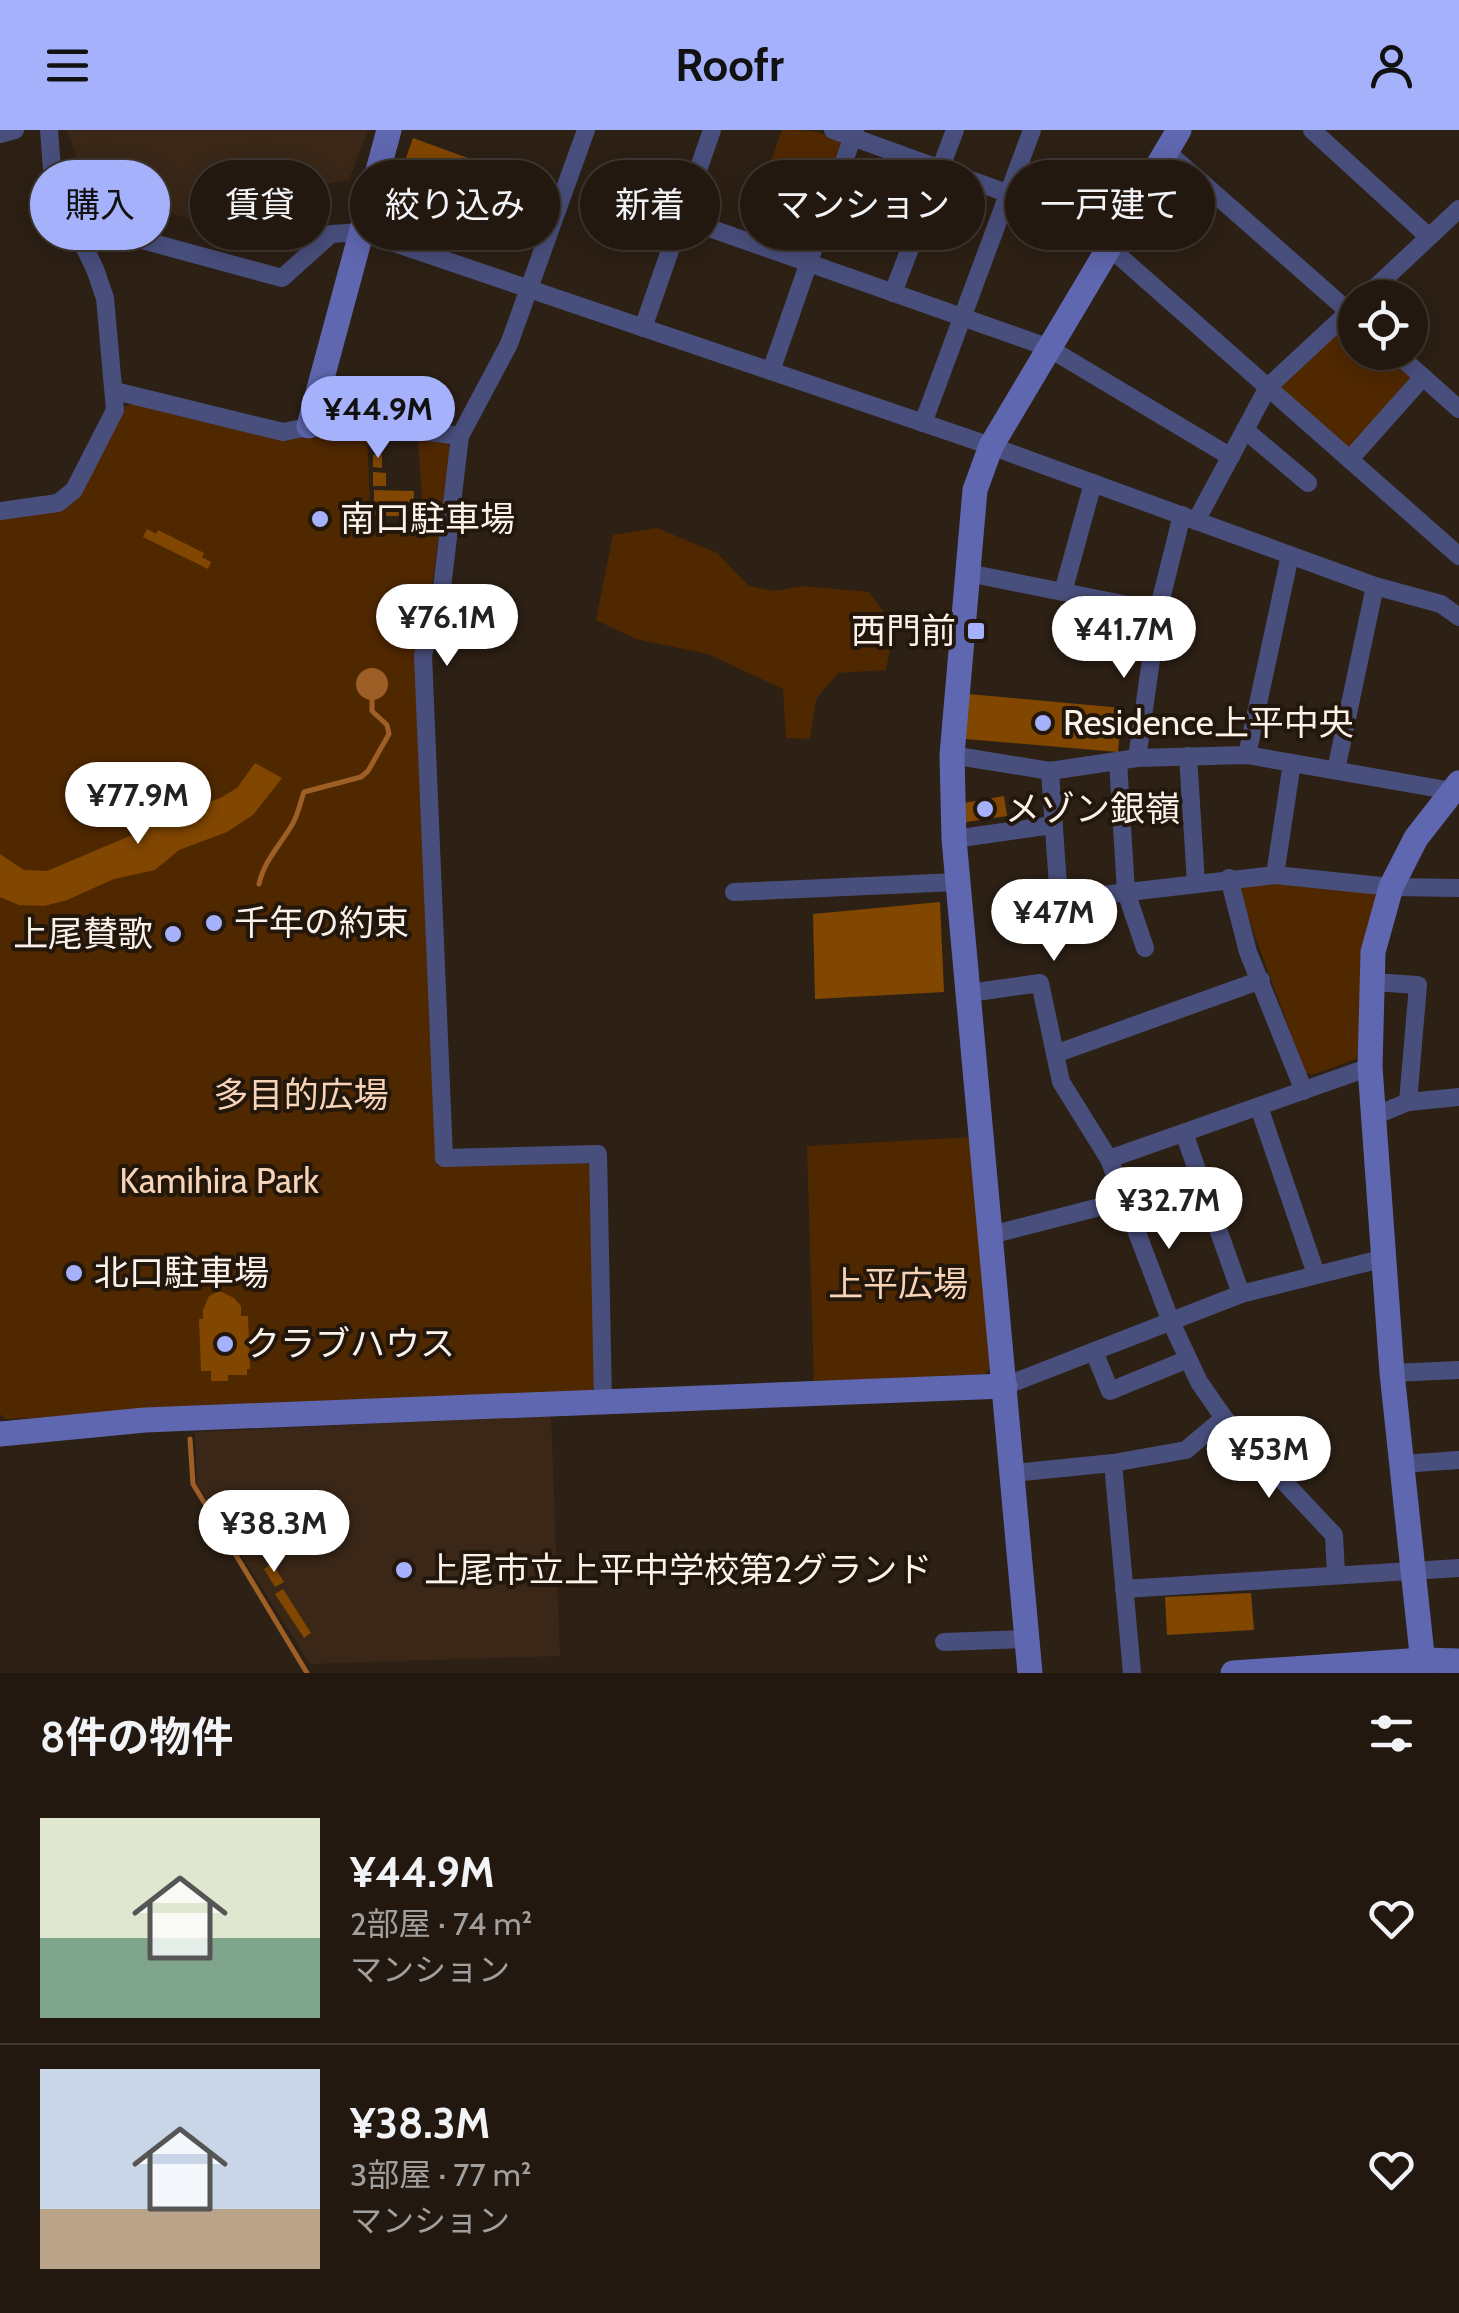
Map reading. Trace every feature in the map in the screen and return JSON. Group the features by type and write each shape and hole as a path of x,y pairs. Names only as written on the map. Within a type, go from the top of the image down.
{"street":[{"path":"0,134 16,130"},
{"path":"49,130 51,160"},
{"path":"381,160 389,130"},
{"path":"586,130 508,344 460,436 441,596 423,655 444,1158 598,1154 603,1402"},
{"path":"701,160 712,130"},
{"path":"833,130 854,134 918,160"},
{"path":"943,160 954,130"},
{"path":"1021,160 1032,130"},
{"path":"1312,130 1429,237"},
{"path":"772,371 854,134"},
{"path":"1172,140 1338,298"},
{"path":"923,423 1005,204"},
{"path":"1383,280 1459,209"},
{"path":"720,232 1048,348 1231,457"},
{"path":"170,248 282,278 330,234 350,233"},
{"path":"0,510 58,503 74,490 115,410 105,298 86,250"},
{"path":"309,426 357,250"},
{"path":"415,250 990,446 1375,586 1441,604 1459,617"},
{"path":"643,328 670,250"},
{"path":"893,293 909,250"},
{"path":"1030,1673 954,839 952,756 976,490 990,446 1107,250"},
{"path":"1124,250 1268,387 1459,556"},
{"path":"1144,948 1126,892 1128,759 1158,611 1189,518 1231,457 1268,387 1338,325"},
{"path":"1415,370 1459,409"},
{"path":"1350,459 1423,377"},
{"path":"115,391 283,432 309,426 358,424 460,436"},
{"path":"1245,430 1308,482"},
{"path":"1064,592 1094,483"},
{"path":"1246,755 1290,555"},
{"path":"968,573 1158,611"},
{"path":"1336,770 1375,586"},
{"path":"952,756 1050,771 1128,759 1246,755 1456,787"},
{"path":"1188,756 1196,884"},
{"path":"1275,875 1292,763"},
{"path":"1050,771 1059,900 1275,875 1391,887 1459,888"},
{"path":"1423,1666 1392,1373 1370,1067 1373,952 1391,887 1416,838 1456,787"},
{"path":"954,839 1054,825"},
{"path":"1229,878 1248,952 1304,1090"},
{"path":"734,892 958,882"},
{"path":"1054,1054 1261,980"},
{"path":"1372,982 1418,985 1408,1102"},
{"path":"968,993 1040,983 1061,1082 1109,1160 1171,1322 1199,1382 1224,1418 1334,1535 1336,1574"},
{"path":"1109,1160 1370,1067"},
{"path":"1374,1116 1408,1102 1459,1097"},
{"path":"1258,1107 1316,1274"},
{"path":"1184,1133 1241,1294"},
{"path":"991,1235 1123,1201"},
{"path":"0,1434 145,1420 1005,1386 1241,1294 1385,1258"},
{"path":"1095,1354 1110,1391 1188,1359"},
{"path":"1392,1373 1459,1370"},
{"path":"1013,1473 1113,1464 1186,1450 1224,1418"},
{"path":"1401,1464 1459,1460"},
{"path":"1113,1464 1132,1673"},
{"path":"1124,1590 1459,1568"},
{"path":"944,1642 1028,1638"},
{"path":"1233,1673 1423,1666 1459,1661"}],"shaded area":[{"path":"67,130 368,130 357,160 350,160 349,180 330,183 330,160 190,160 190,219 170,213 170,160 77,160"},
{"path":"372,668 383,673 388,684 383,695 372,700 361,695 356,684 361,673"},
{"name":"上尾市立上平中学校第2グランド","path":"551,1416 560,1656 310,1664 197,1484 195,1432"}],"green space":[{"path":"782,130 821,133 841,143 835,160 771,160"},
{"path":"1338,328 1338,370 1407,370 1416,378 1356,446 1347,448 1281,389 1281,381"},
{"name":"Kamihira Park","path":"135,402 318,434 367,431 371,532 424,530 418,438 445,441 451,449 427,621 427,912 437,1166 582,1161 591,1167 596,1385 588,1394 5,1419 0,1414 0,518 85,486 125,407"},
{"path":"657,528 717,553 749,586 774,591 803,586 869,592 894,626 886,670 838,673 816,699 810,739 786,738 783,689 708,654 636,639 596,620 613,535"},
{"path":"1277,879 1372,890 1376,897 1363,955 1360,1053 1356,1059 1312,1075 1305,1072 1238,890 1242,882"},
{"name":"上平広場","path":"972,1137 992,1367 985,1374 814,1382 807,1146"}],"building":[{"path":"413,138 473,160 405,160"},
{"path":"373,455 382,455 382,468 373,467"},
{"path":"373,472 386,473 386,486 373,486"},
{"path":"374,490 414,491 413,516 374,516"},
{"path":"147,529 156,534 158,530 204,553 202,557 211,562 208,569 143,537"},
{"name":"Residence上平中央","path":"969,694 1122,708 1118,752 965,739"},
{"path":"255,763 282,778 253,815 227,832 179,850 155,870 114,879 44,906 19,905 0,897 0,854 24,870 47,871 222,797 237,788"},
{"name":"メゾン銀嶺","path":"1004,796 1007,816 966,822 963,803"},
{"path":"940,902 944,992 815,999 813,914"},
{"name":"クラブハウス","path":"220,1291 241,1306 241,1316 248,1316 250,1369 247,1375 228,1375 228,1381 211,1381 211,1371 201,1371 199,1319 203,1319 209,1296"},
{"path":"272,1563 284,1582 275,1587 264,1569"},
{"path":"283,1589 311,1633 304,1638 275,1594"},
{"path":"1251,1593 1254,1630 1167,1635 1165,1597"}],"waterway":[{"path":"259,884 268,860 294,821 304,792 361,777 368,771 389,734 387,725 372,711 372,699"},
{"path":"190,1439 193,1484 307,1673"}],"place":[{"name":"南口駐車場","path":"320,519"},
{"name":"西門前","path":"976,631"},
{"name":"Residence上平中央","path":"1043,723"},
{"name":"メゾン銀嶺","path":"985,809"},
{"name":"千年の約束","path":"214,923"},
{"name":"上尾賛歌","path":"173,934"},
{"name":"北口駐車場","path":"74,1273"},
{"name":"クラブハウス","path":"225,1344"},
{"name":"上尾市立上平中学校第2グランド","path":"404,1570"}],"park label":[{"name":"多目的広場","path":"301,1095"}]}
